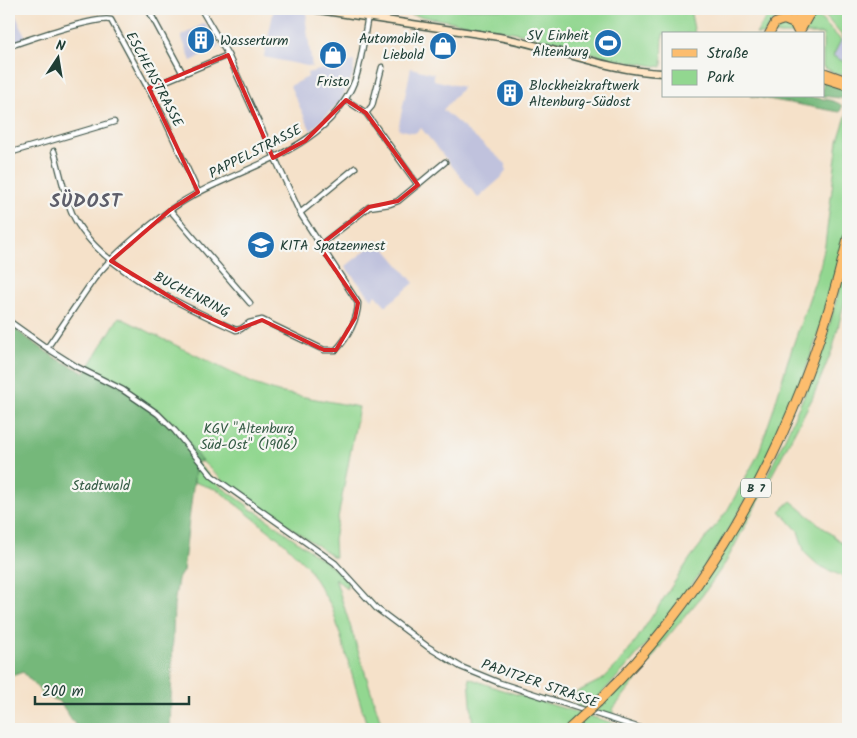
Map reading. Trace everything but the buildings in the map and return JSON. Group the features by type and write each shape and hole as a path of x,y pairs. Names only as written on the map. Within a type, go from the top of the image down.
{"highway":[{"path":"789,21 800,19 812,12"},
{"path":"800,32 812,12"},
{"name":"B 7","path":"569,729 637,661 676,613 711,564 761,479 802,390 824,328 848,238"}],"main road":[{"path":"770,32 775,23 784,20 794,24 798,32"},
{"path":"824,72 848,81"},
{"path":"824,78 848,86"}],"street":[{"path":"148,9 183,74"},
{"name":"BUCHENRING","path":"111,261 182,304 236,330 257,320 262,320 324,350 336,350 342,344 358,311 358,304 319,246 300,213 228,55 201,9"},
{"path":"312,9 516,40 600,63 662,74"},
{"name":"PAPPELSTRASSE","path":"47,348 95,278 143,231 170,210 198,192 274,158 305,141 328,121 346,100 356,77 368,16"},
{"name":"ESCHENSTRASSE","path":"9,46 105,18 111,20 149,88 198,192"},
{"path":"149,88 228,55"},
{"path":"366,113 372,106 382,67"},
{"path":"346,100 366,113 418,185"},
{"path":"9,153 114,122"},
{"path":"54,151 72,213 84,234 111,261"},
{"path":"319,246 369,207 398,201 445,162"},
{"path":"300,213 355,168"},
{"path":"170,210 250,303"},
{"name":"PADITZER STRASSE","path":"9,321 77,367 123,390 158,414 175,431 217,481 335,563 376,608 428,646 462,667 500,683 643,729"}],"highlighted area":[{"path":"228,55 273,158 305,141 346,100 366,113 418,185 398,201 369,207 319,246 358,303 355,318 336,350 324,350 262,320 236,330 190,309 111,261 170,210 198,192 149,88"}],"shaded area":[{"path":"9,9 13,9 26,38 9,43"},
{"path":"274,9 307,13 306,22 312,67 264,57"},
{"path":"205,23 219,47 191,61 181,36"},
{"path":"846,32 848,33 848,64 833,56"},
{"path":"354,61 353,74 341,100 311,131 290,86 308,77 307,73"},
{"path":"411,68 434,74 434,80 463,87 443,110 506,164 506,171 501,178 478,198 421,128 415,133 398,129"},
{"path":"378,240 414,283 386,306 376,295 372,299 345,267"}],"green space":[{"name":"SV Einheit Altenburg","path":"377,9 690,9 695,32 662,32 662,67 613,59 525,34"},
{"path":"810,9 796,15 778,18 773,21 766,32 757,32 767,17 780,11"},
{"path":"821,9 848,9 848,33 846,32 843,37"},
{"path":"817,15 841,40 833,56 848,64 848,76 837,74 824,68 824,32 804,32 813,16"},
{"path":"781,24 790,25 795,32 773,32"},
{"path":"824,81 848,87 848,99 824,96"},
{"path":"762,98 826,99 842,106 840,112"},
{"path":"848,110 848,212 845,241 812,353 773,447 750,492 724,536 666,619 625,669 595,700 593,699 584,708 576,705 572,700 575,693 603,679 619,663 637,639 691,557 727,511 758,455 820,267 825,245 838,141"},
{"path":"848,256 848,287 833,348 812,399 726,562 702,596 665,640 613,709 614,715 612,717 596,712 640,663 748,510 765,481 806,391 828,330"},
{"name":"KGV \"Altenburg Süd-Ost\" (1906)","path":"119,317 254,384 278,392 359,407 334,539 335,558 223,481 125,389 88,368"},
{"name":"Stadtwald","path":"9,325 54,357 85,373 88,368 149,405 181,433 202,462 196,462 183,571 178,579 174,605 170,729 78,729 60,702 44,695 23,672 9,677"},
{"path":"196,462 220,486 247,505 249,509 257,512 331,566 348,582 347,589 335,578 383,729 368,729 332,607 307,566 283,542 218,490 194,482"},
{"path":"791,501 843,544 848,552 848,579 818,565 805,553 798,531 780,511"},
{"path":"469,678 499,689 633,729 473,729"}],"place":[{"name":"Wasserturm","path":"201,40"},
{"name":"SV Einheit Altenburg","path":"608,43"},
{"name":"Automobile Liebold","path":"443,46"},
{"name":"Fristo","path":"333,55"},
{"name":"Blockheizkraftwerk Altenburg-Südost","path":"510,93"},
{"name":"KITA Spatzennest","path":"261,245"}],"district":[{"name":"SÜDOST","path":"86,200"}]}
